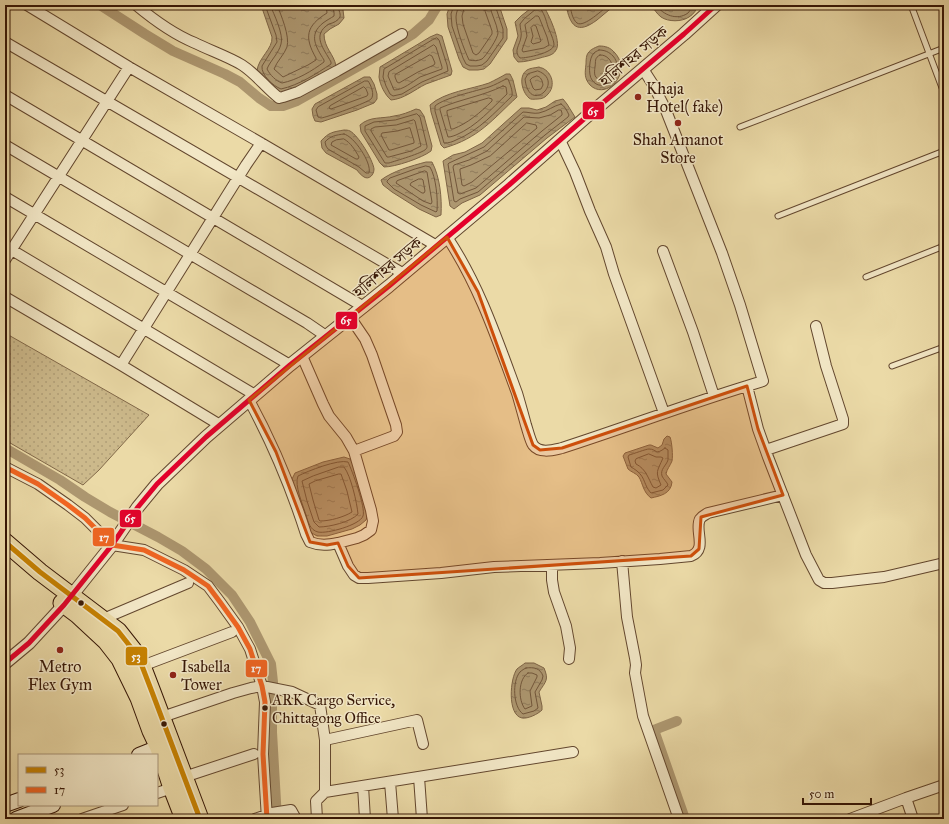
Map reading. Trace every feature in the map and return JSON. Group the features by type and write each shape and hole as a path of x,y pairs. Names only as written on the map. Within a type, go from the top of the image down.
{"highway":[{"path":"5,542 40,572 68,601 78,615 106,641 120,659 139,698 151,731 165,745"},
{"path":"5,555 68,601 86,606 118,631 133,650 142,666 162,717 167,765 171,786 184,819"},
{"path":"171,786 200,819"}],"main road":[{"path":"142,754 165,745"},
{"path":"5,805 18,800"},
{"path":"16,819 50,806"}],"street":[{"path":"27,5 129,67 437,246"},
{"path":"136,5 156,21 179,36 241,64 279,98 298,92 402,34"},
{"name":"হালিশহর সড়ক","path":"5,663 29,643 68,601 112,544 138,507 157,484 195,447 290,365 364,307 448,237 716,5"},
{"path":"5,42 404,274"},
{"path":"5,260 8,248 34,214 129,67"},
{"path":"448,237 468,270 486,311 520,404 533,445 540,450 562,448 714,396 763,381 740,305 722,253 665,108 643,69"},
{"path":"5,95 364,307"},
{"path":"560,140 573,167 606,247 614,274 664,413"},
{"path":"121,365 261,143"},
{"path":"5,145 307,323 326,336"},
{"path":"5,197 290,365"},
{"path":"8,248 144,329 252,397 276,452 310,542 316,545 327,545 364,535 370,530 373,521 354,451 346,437 329,416 302,356"},
{"path":"663,251 693,332 714,396"},
{"path":"5,296 220,425"},
{"path":"350,317 365,339 372,355 392,412 397,432 394,436 354,451"},
{"path":"766,450 843,424 816,326"},
{"path":"747,386 758,429 814,572 819,580 824,583 832,583 884,577 944,563"},
{"path":"5,467 38,484 68,505 85,518 112,544 144,550 184,570 208,586 238,627 250,649 262,686 265,702 263,754 270,816"},
{"path":"338,543 348,566 354,575 359,578 380,578 494,567 622,562 691,556 696,554 699,549 699,522 701,518 708,513 783,495"},
{"path":"622,562 627,617 635,658 635,673 643,716 679,819"},
{"path":"552,565 554,592 566,626 570,648 570,659"},
{"path":"103,619 188,583"},
{"path":"142,666 232,632"},
{"path":"162,717 233,693 262,686 292,692 320,705 325,740 325,792"},
{"path":"325,740 417,720 422,744"},
{"path":"317,819 316,801 325,792 573,752"},
{"path":"171,786 254,754"},
{"path":"419,777 422,819"},
{"path":"390,782 393,819"},
{"path":"850,819 944,785"},
{"path":"363,786 365,819"},
{"path":"906,798 913,819"},
{"path":"82,819 119,806"},
{"path":"255,819 294,814"}],"lane":[{"path":"911,5 944,93"},
{"path":"740,127 944,48"},
{"path":"778,216 944,151"},
{"path":"866,277 944,246"},
{"path":"892,366 944,347"}],"highlighted area":[{"path":"447,237 478,292 533,445 540,450 562,448 747,386 758,429 783,495 701,517 699,549 691,556 359,578 348,566 338,543 327,545 310,542 276,452 249,400"}],"shaded area":[{"path":"5,333 149,415 99,470 83,485 5,440"}],"water":[{"path":"261,5 341,5 344,18 339,24 324,34 327,47 336,66 300,86 281,93 276,91 257,71 260,62 272,41"},
{"path":"450,5 499,5 507,29 507,39 490,64 484,69 469,70 463,67 448,27 447,14"},
{"path":"535,5 543,5 551,21 556,34 556,50 549,56 518,62 514,57 513,50 518,36 515,22"},
{"path":"566,5 617,5 590,25 579,27 572,23"},
{"path":"651,5 699,5 695,12 686,19 675,21 667,20 661,17"},
{"path":"437,34 442,36 452,71 451,75 426,84 400,98 391,100 385,93 380,83 380,67"},
{"path":"599,46 607,47 615,53 620,61 621,69 615,82 610,87 603,90 596,89 590,85 585,75 587,55 590,50"},
{"path":"539,67 547,71 551,77 552,88 544,98 531,99 524,92 522,84 523,76 527,70"},
{"path":"506,74 510,74 513,80 517,97 476,134 444,148 441,145 430,105 443,97 458,91 489,83"},
{"path":"364,77 370,77 374,84 377,99 374,103 321,122 315,121 312,109 315,104"},
{"path":"563,99 575,117 547,138 480,195 462,203 454,209 450,206 443,161 453,155 465,152 482,143 521,108 537,110 546,107 555,101"},
{"path":"416,109 420,110 424,116 432,146 431,151 408,162 384,167 361,132 360,125 368,120 400,115"},
{"path":"344,130 353,133 361,142 373,165 374,169 371,176 366,178 364,177 357,170 326,153 322,148 321,141 326,136 334,132"},
{"path":"426,162 432,162 439,181 441,215 436,217 419,209 392,192 383,185 381,180 397,171"},
{"path":"667,436 670,437 672,445 672,461 666,474 672,482 671,486 670,489 664,494 651,498 645,491 639,477 628,469 623,456 625,453 649,445 658,448 662,445"},
{"path":"344,457 350,459 354,466 368,514 366,520 352,529 327,536 317,536 310,532 292,479 295,473 323,462"},
{"path":"525,663 534,663 544,668 546,678 545,683 539,692 542,710 533,716 522,718 517,715 514,710 511,696 513,680 517,669"}],"waterway":[{"path":"100,5 173,51 240,82 271,106 283,106 297,101 382,53 413,34 429,20 438,5"},
{"path":"5,448 60,480 110,512 182,551 206,569 232,595 250,622 271,664 273,682 272,732 277,819"},
{"path":"677,721 654,730 685,819"}],"transit line":[{"name":"65","path":"5,663 29,643 64,605 112,545 138,507 157,484 206,437 290,365 389,286 509,185 716,5"},
{"name":"17","path":"5,467 38,484 68,505 85,518 112,545 144,550 184,570 208,586 220,602 238,627 250,649 262,686 265,702 263,754 267,819"},
{"name":"53","path":"5,542 40,572 118,631 133,650 142,666 200,819"}],"place":[{"name":"Khaja Hotel( fake)","path":"638,97"},
{"name":"Shah Amanot Store","path":"678,123"},
{"name":"Metro Flex Gym","path":"60,650"},
{"name":"Isabella Tower","path":"173,675"},
{"name":"ARK Cargo Service, Chittagong Office","path":"265,708"}]}
